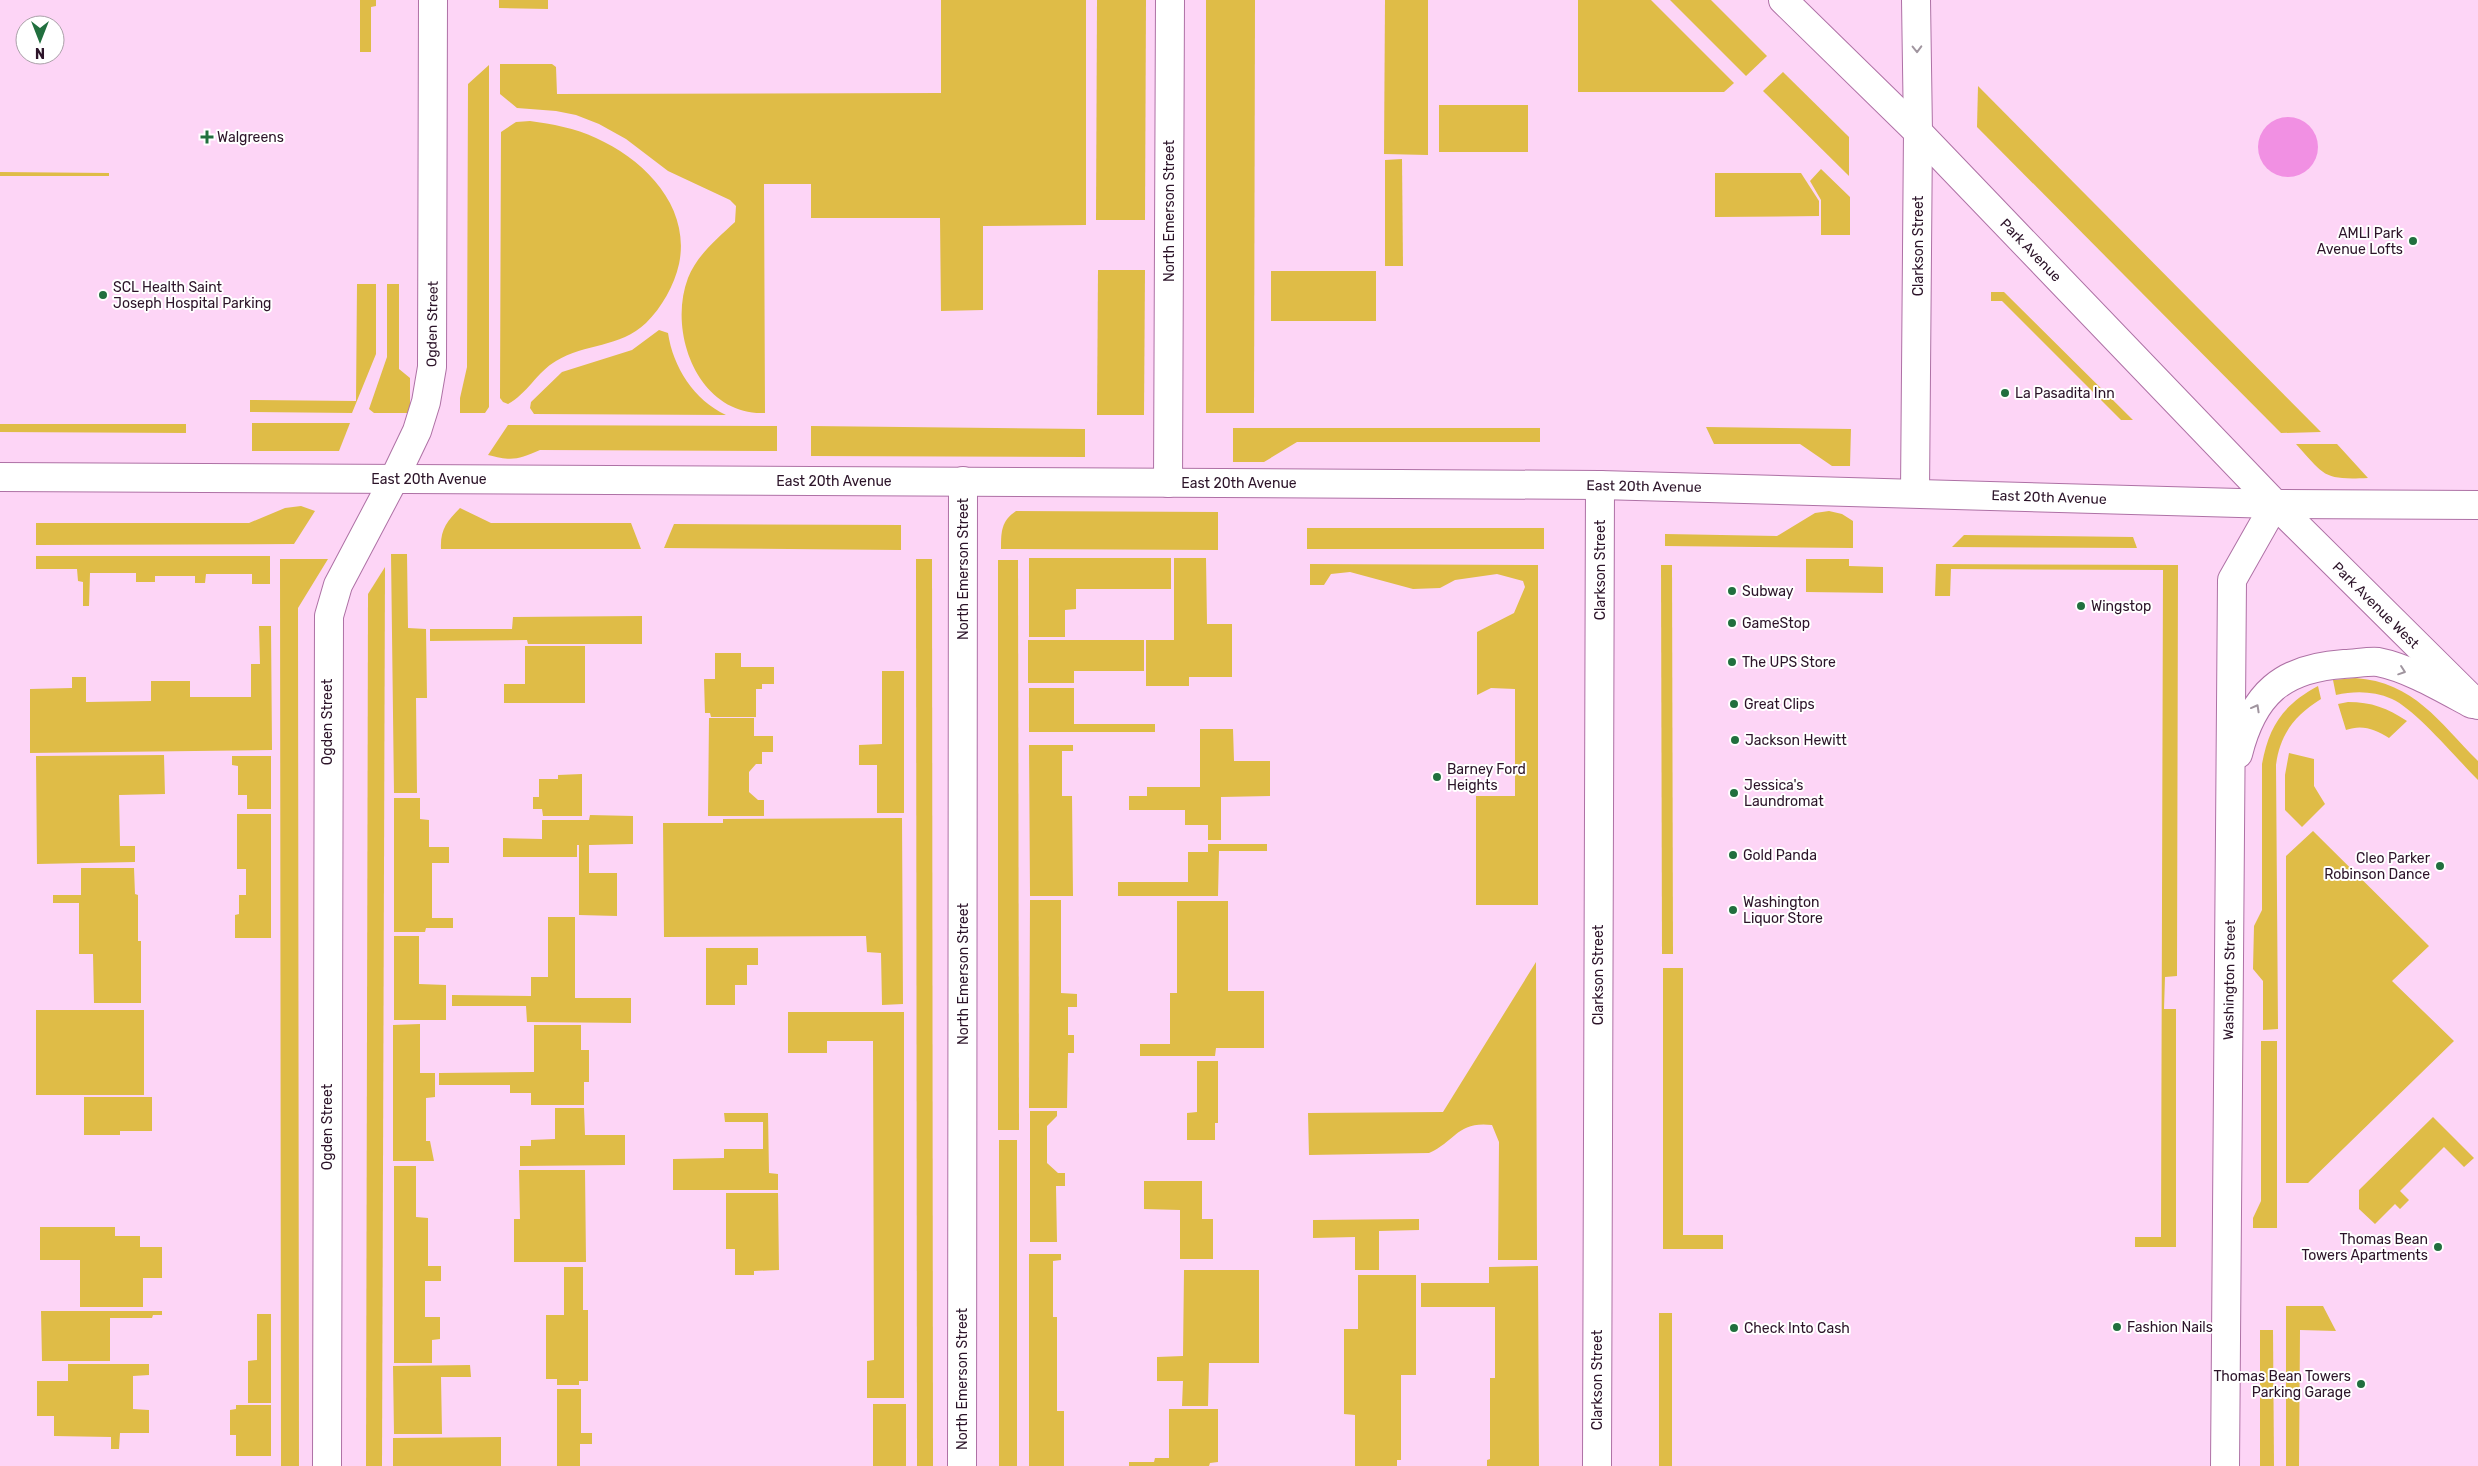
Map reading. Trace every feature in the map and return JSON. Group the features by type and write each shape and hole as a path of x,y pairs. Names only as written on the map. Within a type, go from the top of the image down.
{"street":[{"name":"Ogden Street","path":"327,1466 329,616 338,585 417,431 426,402 432,367 433,0"},
{"name":"North Emerson Street","path":"1168,483 1170,0"},
{"name":"Park Avenue","path":"1783,0 1918,132 2274,504"},
{"name":"Clarkson Street","path":"1915,492 1918,132 1916,0"},
{"name":"East 20th Avenue","path":"0,477 1600,485 1915,492 2274,504 2478,505"},
{"name":"North Emerson Street","path":"962,1466 963,482"},
{"name":"Clarkson Street","path":"1597,1466 1600,485"},
{"name":"Park Avenue West","path":"2274,504 2478,706"},
{"name":"Washington Street","path":"2225,1466 2232,580 2274,504"},
{"path":"2230,787 2245,728 2261,699 2288,677 2321,666 2378,662 2429,680 2478,706"}],"shaded area":[{"path":"360,0 376,0 376,6 371,7 371,52 360,52"},
{"path":"499,0 548,0 548,9 499,8"},
{"path":"941,0 1086,0 1086,225 983,226 983,310 941,311 940,218 811,218 811,184 764,184 765,413 742,410 722,401 706,386 694,367 686,346 682,323 683,300 688,278 697,262 708,248 735,222 736,206 730,200 668,171 626,139 599,124 576,115 556,111 517,108 500,94 500,64 552,64 556,67 557,94 941,93"},
{"path":"1097,0 1146,0 1145,220 1096,220"},
{"path":"1206,0 1255,0 1254,413 1206,413"},
{"path":"1385,0 1428,0 1428,155 1384,154"},
{"path":"1578,0 1651,0 1734,83 1724,92 1578,92"},
{"path":"1670,0 1711,0 1767,56 1746,76"},
{"path":"489,65 489,407 485,413 460,413 460,398 467,367 468,84"},
{"path":"1783,72 1849,137 1849,176 1763,91"},
{"path":"1978,86 2321,432 2281,433 1977,127"},
{"path":"1439,105 1528,105 1528,152 1439,152"},
{"path":"2288,117 2305,122 2313,130 2318,147 2313,164 2305,172 2288,177 2271,172 2263,164 2258,147 2263,130 2271,122"},
{"path":"530,121 563,127 596,138 614,147 631,159 647,173 671,205 678,223 681,243 679,264 671,288 646,323 625,337 567,355 556,361 543,371 521,395 508,404 500,398 501,132 516,122"},
{"path":"1402,159 1403,266 1385,266 1385,160"},
{"path":"1821,169 1850,197 1850,235 1821,235 1821,200 1810,181"},
{"path":"0,172 109,173 109,176 0,176"},
{"path":"1715,173 1801,173 1819,201 1819,216 1715,217"},
{"path":"1098,270 1145,270 1144,415 1097,415"},
{"path":"1271,271 1376,271 1376,321 1271,321"},
{"path":"357,284 376,284 376,354 352,413 250,412 250,400 356,401"},
{"path":"387,284 399,284 399,369 410,378 410,413 374,413 369,409 387,357"},
{"path":"1991,292 2004,292 2133,420 2121,420 2002,301 1991,301"},
{"path":"659,330 668,333 675,358 687,381 704,401 726,415 534,414 530,408 531,402 562,372 632,350"},
{"path":"252,423 350,423 339,451 252,451"},
{"path":"0,424 186,424 186,433 0,432"},
{"path":"508,425 777,426 777,451 540,450 526,456 514,458 488,455"},
{"path":"811,426 1085,429 1085,457 811,456"},
{"path":"1706,427 1851,429 1850,466 1832,466 1800,444 1714,444"},
{"path":"1233,428 1540,428 1540,442 1297,442 1264,462 1233,462"},
{"path":"2296,444 2337,444 2368,478 2342,478 2326,474"},
{"path":"301,506 315,511 294,544 36,545 36,523 249,523 285,508"},
{"path":"460,508 491,523 631,523 641,549 441,549 445,526"},
{"path":"1016,511 1218,512 1218,550 1001,549 1003,527 1007,519"},
{"path":"1829,511 1842,514 1853,521 1853,548 1665,546 1665,534 1777,536 1815,513"},
{"path":"674,524 901,525 901,550 664,548"},
{"path":"1307,528 1544,528 1544,549 1307,549"},
{"path":"1964,535 2133,537 2137,548 1952,547"},
{"path":"391,554 407,554 408,628 426,629 427,698 416,698 417,793 394,793"},
{"path":"36,556 270,556 270,584 252,584 252,574 206,574 205,583 195,583 195,576 155,576 155,582 136,582 136,573 90,573 89,606 83,606 83,582 78,581 77,569 36,569"},
{"path":"1029,558 1171,558 1171,589 1076,589 1076,609 1065,610 1065,637 1029,637"},
{"path":"1174,558 1206,558 1207,624 1232,624 1232,677 1189,677 1189,686 1146,686 1146,640 1174,640"},
{"path":"280,559 328,559 298,608 299,1466 281,1466"},
{"path":"916,559 932,559 933,1466 917,1466"},
{"path":"1806,559 1849,559 1849,566 1883,567 1883,593 1806,592"},
{"path":"998,560 1018,560 1019,1130 998,1130"},
{"path":"1310,564 1538,565 1538,905 1476,905 1476,796 1515,796 1515,689 1491,688 1477,695 1477,632 1514,613 1525,587 1523,581 1497,574 1455,580 1440,588 1413,589 1350,572 1331,574 1324,585 1310,585"},
{"path":"1936,564 2178,565 2177,976 2165,977 2164,1009 2176,1009 2176,1247 2135,1247 2135,1237 2161,1237 2163,570 1951,569 1950,596 1935,596"},
{"path":"1661,565 1672,565 1673,954 1662,954"},
{"path":"385,567 382,1466 366,1466 368,594"},
{"path":"642,616 642,644 528,644 527,640 430,641 430,629 512,629 513,617"},
{"path":"259,626 271,626 272,750 30,753 30,689 72,688 72,677 86,677 86,702 151,701 151,681 190,681 190,697 251,697 251,664 260,664"},
{"path":"1028,640 1144,640 1144,671 1074,671 1074,683 1028,683"},
{"path":"525,646 585,646 585,703 504,703 504,684 525,684"},
{"path":"715,653 741,653 741,667 774,667 774,684 762,684 762,689 756,689 756,717 711,717 710,713 705,713 704,679 715,679"},
{"path":"882,671 904,671 904,813 877,813 877,765 859,765 859,745 882,744"},
{"path":"2355,678 2376,681 2394,687 2424,706 2478,761 2478,780 2424,724 2392,699 2371,693 2357,692 2336,695 2333,680"},
{"path":"2318,686 2321,699 2290,726 2281,744 2276,765 2278,1029 2263,1030 2263,981 2253,969 2254,926 2262,910 2262,764 2269,738 2280,718 2295,701"},
{"path":"1029,688 1074,688 1074,724 1155,724 1155,732 1029,732"},
{"path":"2348,702 2365,703 2379,707 2407,721 2389,738 2368,728 2358,727 2346,730 2338,704"},
{"path":"709,718 754,718 754,736 773,736 773,752 762,752 762,764 756,764 749,772 749,792 758,800 764,800 764,816 708,816"},
{"path":"1200,729 1233,729 1234,761 1270,761 1270,796 1221,797 1221,840 1208,840 1208,825 1185,825 1185,810 1129,810 1129,796 1147,796 1147,787 1200,787"},
{"path":"1029,745 1073,745 1073,751 1062,751 1062,796 1072,796 1073,896 1030,896"},
{"path":"2289,753 2314,759 2314,786 2325,804 2302,827 2285,810 2285,775"},
{"path":"164,755 165,794 119,795 120,846 135,846 135,862 37,864 36,756"},
{"path":"232,756 271,756 271,809 247,809 247,795 238,795 238,766 232,765"},
{"path":"582,774 582,816 543,816 542,809 533,809 533,797 539,797 539,779 558,779 558,775"},
{"path":"394,798 420,798 420,819 429,820 429,847 449,847 449,863 432,863 432,918 453,918 453,928 426,928 425,932 394,932"},
{"path":"237,814 271,814 271,938 235,938 235,915 239,914 239,895 246,895 246,869 237,869"},
{"path":"590,815 633,816 633,844 589,845 589,873 617,873 617,916 579,915 579,845 577,845 577,857 503,857 503,838 542,839 542,820 589,820"},
{"path":"902,818 903,1004 882,1005 881,953 867,952 866,936 664,937 663,823 723,823 723,819"},
{"path":"2313,831 2429,946 2392,981 2454,1041 2308,1183 2286,1183 2286,856"},
{"path":"1208,844 1267,844 1267,851 1219,851 1218,896 1118,896 1118,882 1188,882 1188,852 1208,852"},
{"path":"81,868 134,868 135,894 138,895 138,941 141,941 141,1003 94,1003 93,954 79,954 79,903 53,903 53,895 81,895"},
{"path":"1030,900 1061,900 1061,993 1077,994 1077,1007 1068,1007 1068,1035 1074,1035 1074,1053 1068,1053 1067,1108 1029,1108"},
{"path":"1177,901 1228,901 1228,991 1264,991 1264,1048 1216,1048 1215,1056 1140,1056 1140,1044 1170,1044 1170,993 1177,993"},
{"path":"548,917 575,917 575,998 631,998 631,1023 527,1022 526,1006 452,1006 452,995 531,996 531,977 548,977"},
{"path":"394,936 419,936 419,984 446,985 446,1020 394,1020"},
{"path":"706,948 758,948 758,965 747,965 747,985 735,985 735,1005 706,1005"},
{"path":"1536,962 1537,1260 1498,1260 1499,1142 1492,1125 1471,1126 1464,1129 1429,1153 1309,1155 1308,1113 1443,1112"},
{"path":"1663,968 1683,968 1683,1235 1723,1235 1723,1249 1663,1249"},
{"path":"36,1010 144,1010 144,1095 36,1095"},
{"path":"788,1012 904,1012 904,1398 867,1398 867,1361 874,1360 873,1041 827,1041 827,1053 788,1053"},
{"path":"420,1024 420,1073 435,1073 435,1097 426,1098 426,1141 430,1141 434,1161 393,1161 393,1025"},
{"path":"534,1025 581,1025 581,1050 589,1050 589,1082 584,1082 584,1105 531,1105 531,1093 510,1093 510,1085 439,1085 439,1073 534,1072"},
{"path":"2261,1041 2277,1041 2277,1228 2253,1228 2253,1218 2261,1201"},
{"path":"1197,1061 1218,1061 1218,1123 1215,1123 1215,1140 1187,1140 1187,1113 1197,1112"},
{"path":"84,1097 152,1097 152,1131 120,1131 120,1135 84,1135"},
{"path":"555,1108 584,1108 585,1135 625,1135 625,1165 520,1166 520,1146 531,1146 531,1140 555,1139"},
{"path":"1030,1111 1057,1111 1057,1116 1047,1126 1047,1163 1058,1173 1065,1173 1065,1186 1056,1186 1057,1242 1030,1242"},
{"path":"724,1113 768,1113 769,1173 778,1174 778,1190 673,1190 673,1159 724,1158 724,1149 763,1149 763,1122 725,1122"},
{"path":"2433,1117 2474,1158 2464,1167 2444,1147 2400,1191 2409,1200 2400,1209 2395,1204 2375,1224 2359,1209 2359,1190"},
{"path":"999,1140 1017,1140 1017,1466 999,1466"},
{"path":"394,1166 416,1166 416,1217 428,1218 428,1266 441,1266 441,1281 425,1281 425,1317 440,1317 440,1339 432,1340 432,1363 394,1363"},
{"path":"519,1170 585,1170 586,1262 514,1262 514,1219 520,1219"},
{"path":"1144,1181 1202,1181 1202,1219 1213,1219 1213,1259 1180,1259 1180,1210 1144,1209"},
{"path":"726,1193 778,1193 779,1270 754,1271 754,1275 735,1275 735,1249 726,1249"},
{"path":"1419,1219 1419,1230 1379,1231 1379,1270 1355,1270 1355,1237 1313,1238 1313,1220"},
{"path":"40,1227 115,1227 115,1236 140,1236 140,1247 162,1247 162,1278 143,1278 143,1307 80,1307 80,1260 40,1260"},
{"path":"1029,1254 1061,1254 1061,1260 1053,1261 1053,1317 1057,1317 1057,1411 1064,1411 1064,1466 1029,1466"},
{"path":"1538,1266 1539,1466 1487,1466 1487,1460 1490,1459 1490,1378 1495,1378 1495,1307 1421,1307 1421,1283 1489,1283 1489,1267"},
{"path":"564,1267 583,1267 583,1310 588,1310 588,1381 579,1381 579,1385 557,1385 557,1379 546,1379 546,1315 564,1315"},
{"path":"1184,1270 1259,1270 1259,1363 1209,1363 1208,1406 1182,1406 1183,1381 1157,1381 1157,1357 1183,1356"},
{"path":"1358,1275 1416,1275 1416,1375 1401,1375 1401,1460 1397,1460 1397,1466 1355,1466 1355,1415 1344,1414 1344,1329 1358,1329"},
{"path":"2286,1306 2323,1306 2336,1331 2300,1330 2299,1466 2286,1466"},
{"path":"41,1311 162,1311 162,1315 153,1315 152,1318 110,1318 110,1361 42,1361"},
{"path":"1659,1313 1672,1313 1672,1466 1659,1466"},
{"path":"257,1314 271,1314 271,1403 248,1403 248,1361 257,1360"},
{"path":"2260,1330 2273,1330 2274,1466 2260,1466"},
{"path":"68,1364 149,1364 149,1375 133,1376 133,1409 149,1410 149,1433 120,1433 119,1449 111,1449 111,1437 54,1436 54,1416 37,1416 37,1381 68,1381"},
{"path":"470,1365 471,1377 441,1377 442,1434 394,1434 393,1366"},
{"path":"557,1389 581,1389 581,1433 592,1433 592,1444 580,1444 580,1466 557,1466"},
{"path":"873,1404 906,1404 906,1466 873,1466"},
{"path":"236,1405 271,1405 271,1456 236,1456 236,1435 230,1435 230,1410 236,1409"},
{"path":"1169,1409 1218,1409 1218,1462 1210,1463 1209,1466 1129,1466 1129,1462 1154,1462 1155,1458 1169,1458"},
{"path":"501,1437 501,1466 393,1466 393,1438"}],"place":[{"name":"Walgreens","path":"207,137"},
{"name":"AMLI Park Avenue Lofts","path":"2413,241"},
{"name":"SCL Health Saint Joseph Hospital Parking","path":"103,295"},
{"name":"La Pasadita Inn","path":"2005,393"},
{"name":"Subway","path":"1732,591"},
{"name":"Wingstop","path":"2081,606"},
{"name":"GameStop","path":"1732,623"},
{"name":"The UPS Store","path":"1732,662"},
{"name":"Great Clips","path":"1734,704"},
{"name":"Jackson Hewitt","path":"1735,740"},
{"name":"Barney Ford Heights","path":"1437,777"},
{"name":"Jessica's Laundromat","path":"1734,793"},
{"name":"Gold Panda","path":"1733,855"},
{"name":"Cleo Parker Robinson Dance","path":"2440,866"},
{"name":"Washington Liquor Store","path":"1733,910"},
{"name":"Thomas Bean Towers Apartments","path":"2438,1247"},
{"name":"Fashion Nails","path":"2117,1327"},
{"name":"Check Into Cash","path":"1734,1328"},
{"name":"Thomas Bean Towers Parking Garage","path":"2361,1384"}]}
